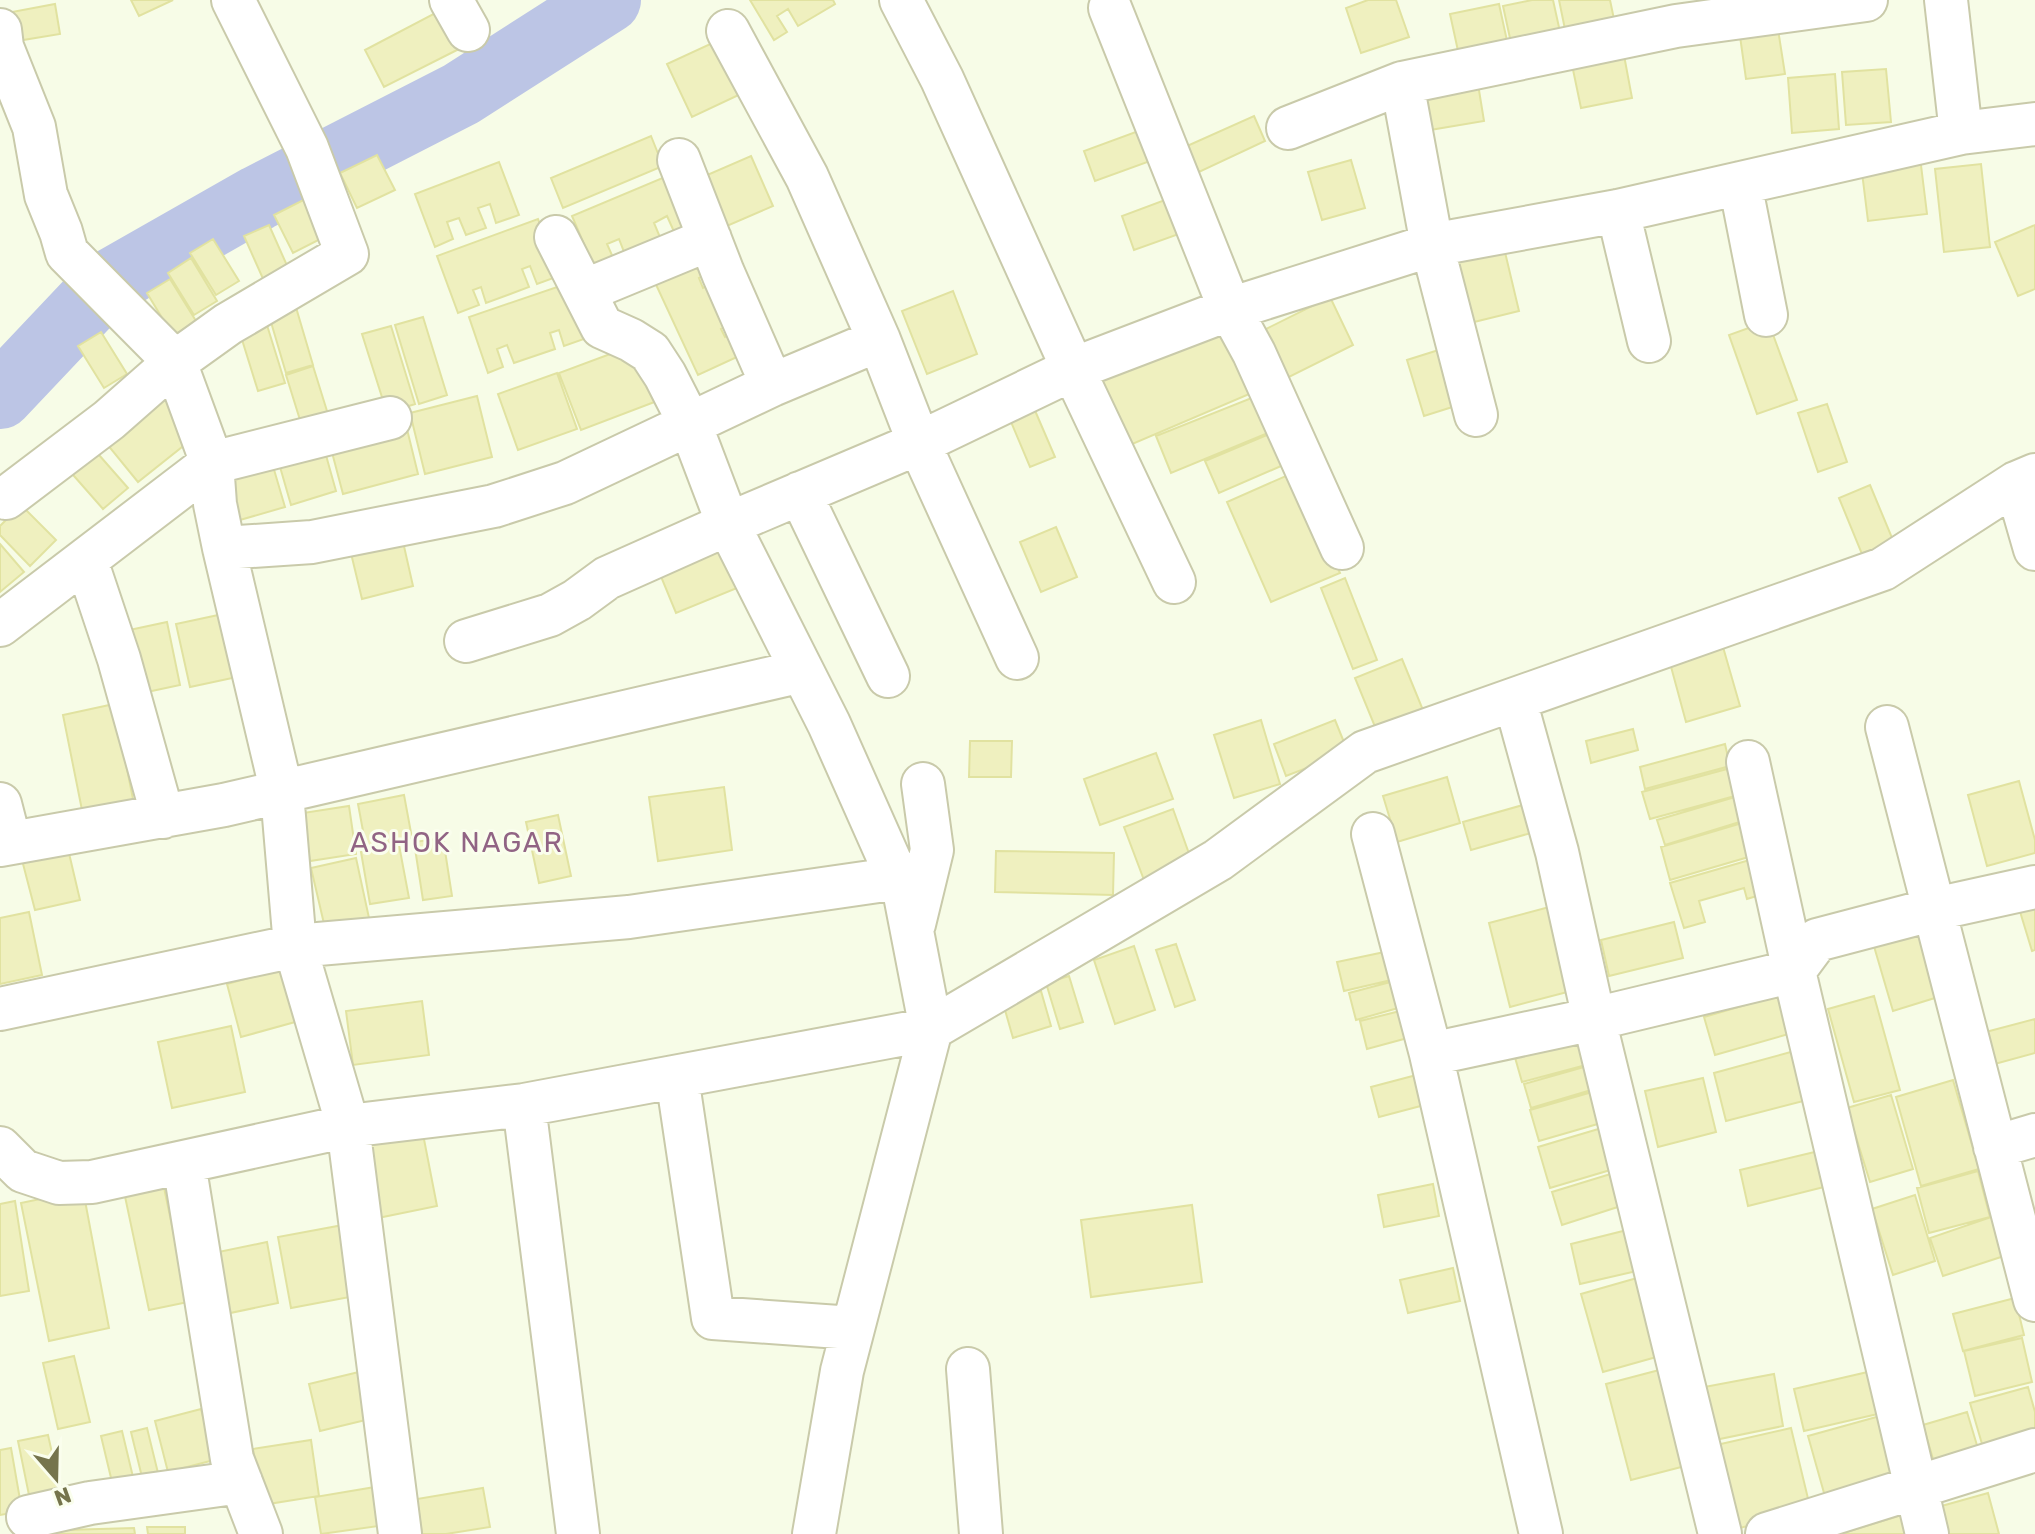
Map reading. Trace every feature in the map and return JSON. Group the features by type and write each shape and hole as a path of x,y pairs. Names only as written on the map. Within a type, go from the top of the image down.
{"street":[{"path":"6,498 109,420 175,362 228,324 347,254 307,148 233,0"},
{"path":"901,0 942,79 1073,369 1174,582"},
{"path":"1288,128 1402,83 1676,26 1866,0"},
{"path":"1946,0 1961,133"},
{"path":"1110,8 1230,309 1254,353 1342,548"},
{"path":"728,31 807,177 879,340 919,443 1017,658"},
{"path":"1,42 34,127 46,195 67,253 175,362 212,463 215,504 224,548 282,793 295,946 348,1126 400,1534"},
{"path":"1402,83 1432,245 1476,415"},
{"path":"466,641 550,615 607,578 919,443 1073,369 1230,309 1432,245 1618,211 1961,133 2035,124"},
{"path":"679,160 772,385"},
{"path":"1740,183 1766,315"},
{"path":"1618,211 1649,341"},
{"path":"556,237 602,327 650,352 665,375 690,424 728,524 802,671 905,895 931,1029 842,1371 814,1534"},
{"path":"584,291 710,239"},
{"path":"224,548 312,542 494,506 565,483 772,385 879,340"},
{"path":"0,625 212,463 390,418"},
{"path":"0,1148 23,1171 59,1183 92,1182 348,1126 524,1105 931,1029 1218,860 1365,752 1883,569 2026,479 2035,549"},
{"path":"800,493 888,676"},
{"path":"86,560 119,659 163,817"},
{"path":"3,831 163,817 282,793 802,671"},
{"path":"1515,700 1557,852 1594,1019 1720,1534"},
{"path":"1887,727 2035,1300"},
{"path":"1748,762 1927,1534"},
{"path":"912,932 932,850 923,784"},
{"path":"1373,834 1431,1054 1541,1534"},
{"path":"0,1009 295,946 629,917 899,878"},
{"path":"1431,1054 1794,971 1817,940 2035,887"},
{"path":"677,1077 713,1318 853,1328"},
{"path":"524,1105 578,1534"},
{"path":"1995,1147 2035,1135"},
{"path":"184,1163 232,1459 261,1534"},
{"path":"968,1369 981,1534"},
{"path":"1767,1534 2035,1450"},
{"path":"28,1517 90,1503 241,1482"}],"building":[{"path":"131,0 173,0 139,16"},
{"path":"750,0 833,0 835,4 798,26 788,9 777,16 787,32 774,40"},
{"path":"1368,0 1396,0 1409,37 1361,53 1346,8"},
{"path":"1532,0 1553,0 1562,41 1513,52 1503,6"},
{"path":"1559,0 1610,0 1616,29 1567,39"},
{"path":"55,4 60,34 17,41 12,12"},
{"path":"1499,4 1509,50 1460,60 1450,14"},
{"path":"441,10 461,48 384,87 365,50"},
{"path":"1777,23 1785,74 1746,79 1739,29"},
{"path":"721,39 745,92 692,117 667,64"},
{"path":"1623,50 1632,98 1581,108 1571,60"},
{"path":"1886,69 1891,122 1846,125 1842,72"},
{"path":"1835,74 1839,129 1792,133 1788,78"},
{"path":"1477,78 1484,121 1424,131 1418,87"},
{"path":"1254,116 1265,141 1199,172 1187,146"},
{"path":"1152,126 1164,156 1095,181 1084,151"},
{"path":"651,136 663,166 563,208 551,178"},
{"path":"377,155 395,190 357,208 340,173"},
{"path":"751,156 773,206 713,232 691,182"},
{"path":"1920,157 1927,214 1868,221 1861,164"},
{"path":"1351,160 1365,208 1322,220 1308,172"},
{"path":"499,162 519,215 496,223 490,204 478,208 486,228 466,235 459,218 447,222 453,239 435,247 415,194"},
{"path":"1981,164 1990,247 1944,252 1935,169"},
{"path":"672,174 695,229 676,236 667,216 654,223 662,242 626,257 619,239 607,244 615,262 595,270 572,216"},
{"path":"319,192 338,230 293,253 274,215"},
{"path":"1181,194 1193,229 1134,250 1122,216"},
{"path":"538,219 559,276 537,284 530,266 522,269 529,287 486,303 481,287 473,290 479,305 458,313 437,256"},
{"path":"269,225 289,270 264,281 244,236"},
{"path":"2035,225 2035,289 2018,296 1995,242"},
{"path":"213,239 239,281 216,295 190,253"},
{"path":"1504,248 1519,311 1470,323 1456,258"},
{"path":"704,253 713,272 699,278 703,288 718,281 737,322 721,329 725,337 740,330 750,351 698,375 652,276"},
{"path":"191,258 217,301 194,315 168,273"},
{"path":"170,279 196,321 173,336 147,293"},
{"path":"566,284 584,339 564,346 559,330 550,333 555,349 514,363 507,345 497,349 503,367 488,373 469,317"},
{"path":"953,291 977,354 927,374 902,311"},
{"path":"1330,297 1353,345 1285,379 1262,331"},
{"path":"295,304 313,365 286,373 268,312"},
{"path":"423,317 447,395 419,404 395,325"},
{"path":"1768,321 1797,400 1757,414 1729,335"},
{"path":"266,322 285,383 258,391 239,330"},
{"path":"391,326 415,404 387,413 362,334"},
{"path":"1226,326 1254,392 1123,448 1094,381"},
{"path":"101,332 127,374 104,388 78,346"},
{"path":"629,347 665,398 581,430 559,373"},
{"path":"1448,347 1465,403 1424,416 1407,360"},
{"path":"313,366 332,427 305,436 286,375"},
{"path":"557,373 577,429 518,450 498,394"},
{"path":"161,391 197,435 138,482 102,438"},
{"path":"477,396 492,457 425,474 410,413"},
{"path":"1254,397 1268,433 1171,473 1156,436"},
{"path":"1030,399 1055,457 1030,467 1006,410"},
{"path":"1827,404 1847,462 1818,472 1798,413"},
{"path":"405,421 418,474 343,494 329,441"},
{"path":"1274,432 1288,463 1219,493 1205,461"},
{"path":"322,441 336,491 291,505 276,453"},
{"path":"92,447 128,488 103,509 67,468"},
{"path":"270,456 285,507 240,520 226,469"},
{"path":"1295,472 1340,573 1271,602 1227,502"},
{"path":"1870,485 1895,545 1864,559 1839,498"},
{"path":"21,505 56,540 30,566 0,535 0,526"},
{"path":"1056,527 1077,577 1041,592 1020,542"},
{"path":"401,533 413,586 362,599 349,545"},
{"path":"715,536 737,588 676,613 655,562"},
{"path":"0,544 24,572 0,592"},
{"path":"1345,578 1377,660 1353,669 1321,588"},
{"path":"223,614 237,677 190,687 176,624"},
{"path":"167,622 180,685 133,695 120,632"},
{"path":"1723,647 1740,706 1686,722 1670,663"},
{"path":"1402,659 1425,715 1378,734 1355,678"},
{"path":"114,704 135,809 84,820 63,715"},
{"path":"1261,720 1280,784 1234,798 1214,735"},
{"path":"1335,720 1348,752 1286,776 1274,744"},
{"path":"1633,729 1638,750 1591,763 1586,741"},
{"path":"970,741 1012,741 1011,777 969,777"},
{"path":"1725,744 1730,766 1645,789 1640,767"},
{"path":"1156,753 1173,799 1100,825 1084,779"},
{"path":"1727,769 1735,796 1650,819 1642,792"},
{"path":"1447,777 1460,823 1397,842 1383,796"},
{"path":"2019,781 2035,840 2035,853 1987,866 1968,795"},
{"path":"724,787 732,850 658,861 649,797"},
{"path":"404,795 412,838 366,847 358,804"},
{"path":"1735,797 1743,821 1665,845 1657,820"},
{"path":"1530,803 1538,831 1471,850 1463,822"},
{"path":"349,806 356,854 310,861 303,813"},
{"path":"1173,809 1192,862 1144,880 1124,827"},
{"path":"558,815 571,876 539,883 526,822"},
{"path":"1742,823 1752,856 1670,880 1661,847"},
{"path":"443,838 452,896 423,900 414,842"},
{"path":"399,845 409,898 370,904 361,852"},
{"path":"68,849 80,900 35,910 22,860"},
{"path":"996,851 1114,853 1113,895 995,892"},
{"path":"356,858 369,918 325,928 311,868"},
{"path":"1753,859 1760,895 1747,899 1744,888 1699,901 1705,922 1684,928 1670,883"},
{"path":"2035,900 2035,950 2032,951 2018,905"},
{"path":"1553,906 1575,990 1510,1007 1489,923"},
{"path":"29,912 42,975 0,984 0,918"},
{"path":"1674,922 1683,958 1609,976 1601,940"},
{"path":"1918,930 1938,997 1893,1011 1873,943"},
{"path":"1176,944 1195,1000 1175,1007 1156,950"},
{"path":"1134,946 1155,1010 1115,1024 1094,960"},
{"path":"1394,950 1400,978 1344,991 1337,962"},
{"path":"292,966 306,1019 241,1037 227,984"},
{"path":"1069,976 1083,1022 1060,1029 1046,983"},
{"path":"1398,980 1405,1006 1356,1020 1349,993"},
{"path":"1041,991 1051,1026 1013,1038 1003,1003"},
{"path":"1780,995 1792,1033 1715,1055 1704,1017"},
{"path":"1874,996 1900,1090 1854,1102 1828,1009"},
{"path":"422,1001 429,1055 353,1065 346,1011"},
{"path":"1408,1009 1415,1036 1367,1049 1360,1021"},
{"path":"2035,1019 2035,1053 1991,1065 1982,1033"},
{"path":"231,1026 245,1092 172,1108 158,1042"},
{"path":"1577,1030 1586,1065 1522,1082 1512,1047"},
{"path":"1798,1050 1811,1099 1726,1121 1714,1073"},
{"path":"1591,1065 1598,1088 1531,1108 1524,1084"},
{"path":"1424,1073 1432,1103 1379,1117 1371,1087"},
{"path":"1703,1078 1716,1132 1658,1147 1645,1091"},
{"path":"1953,1080 1979,1169 1921,1186 1896,1097"},
{"path":"1599,1090 1608,1121 1539,1141 1530,1110"},
{"path":"1891,1095 1913,1169 1870,1182 1847,1108"},
{"path":"1605,1127 1617,1168 1550,1188 1538,1147"},
{"path":"422,1129 437,1206 373,1219 358,1142"},
{"path":"1823,1150 1832,1185 1748,1206 1740,1170"},
{"path":"1978,1171 1990,1217 1929,1233 1917,1188"},
{"path":"1617,1172 1627,1204 1562,1225 1552,1192"},
{"path":"162,1178 188,1302 149,1310 123,1187"},
{"path":"1433,1184 1439,1216 1384,1227 1378,1195"},
{"path":"83,1190 109,1328 49,1341 21,1203"},
{"path":"1915,1195 1935,1261 1893,1275 1872,1209"},
{"path":"15,1201 29,1291 0,1296 0,1204"},
{"path":"1192,1205 1202,1282 1091,1297 1081,1220"},
{"path":"1994,1216 2007,1255 1943,1276 1930,1238"},
{"path":"343,1225 355,1296 291,1308 278,1237"},
{"path":"1631,1229 1641,1270 1580,1284 1571,1244"},
{"path":"267,1242 278,1303 216,1316 204,1255"},
{"path":"1453,1268 1460,1301 1408,1313 1400,1280"},
{"path":"1644,1276 1667,1354 1603,1372 1581,1294"},
{"path":"2015,1298 2024,1335 1963,1351 1953,1314"},
{"path":"2022,1338 2032,1382 1975,1396 1964,1351"},
{"path":"74,1356 90,1422 58,1429 43,1363"},
{"path":"1663,1369 1689,1465 1631,1480 1606,1384"},
{"path":"363,1371 374,1418 320,1431 309,1384"},
{"path":"1872,1371 1882,1413 1804,1431 1794,1389"},
{"path":"1774,1374 1783,1426 1710,1441 1699,1388"},
{"path":"2028,1387 2035,1412 2035,1448 1987,1461 1970,1403"},
{"path":"201,1409 214,1460 168,1472 155,1421"},
{"path":"1967,1412 1982,1462 1938,1476 1923,1425"},
{"path":"1880,1416 1897,1480 1826,1500 1808,1436"},
{"path":"147,1428 158,1473 142,1477 131,1432"},
{"path":"1791,1428 1811,1511 1731,1530 1712,1446"},
{"path":"122,1431 133,1477 112,1482 101,1436"},
{"path":"48,1435 61,1493 30,1500 18,1441"},
{"path":"311,1440 319,1496 262,1505 253,1449"},
{"path":"11,1448 22,1511 0,1515 0,1450"},
{"path":"381,1486 386,1525 321,1534 315,1497"},
{"path":"483,1488 490,1527 446,1534 422,1534 417,1499"},
{"path":"1988,1493 1999,1534 1946,1534 1938,1507"},
{"path":"1905,1514 1910,1534 1840,1534"},
{"path":"147,1527 185,1527 185,1534 148,1534"},
{"path":"134,1528 135,1534 29,1534 29,1531"}],"waterway":[{"path":"0,396 105,285 258,198 461,94 608,0"}],"district":[{"name":"ASHOK NAGAR","path":"457,842"}]}
